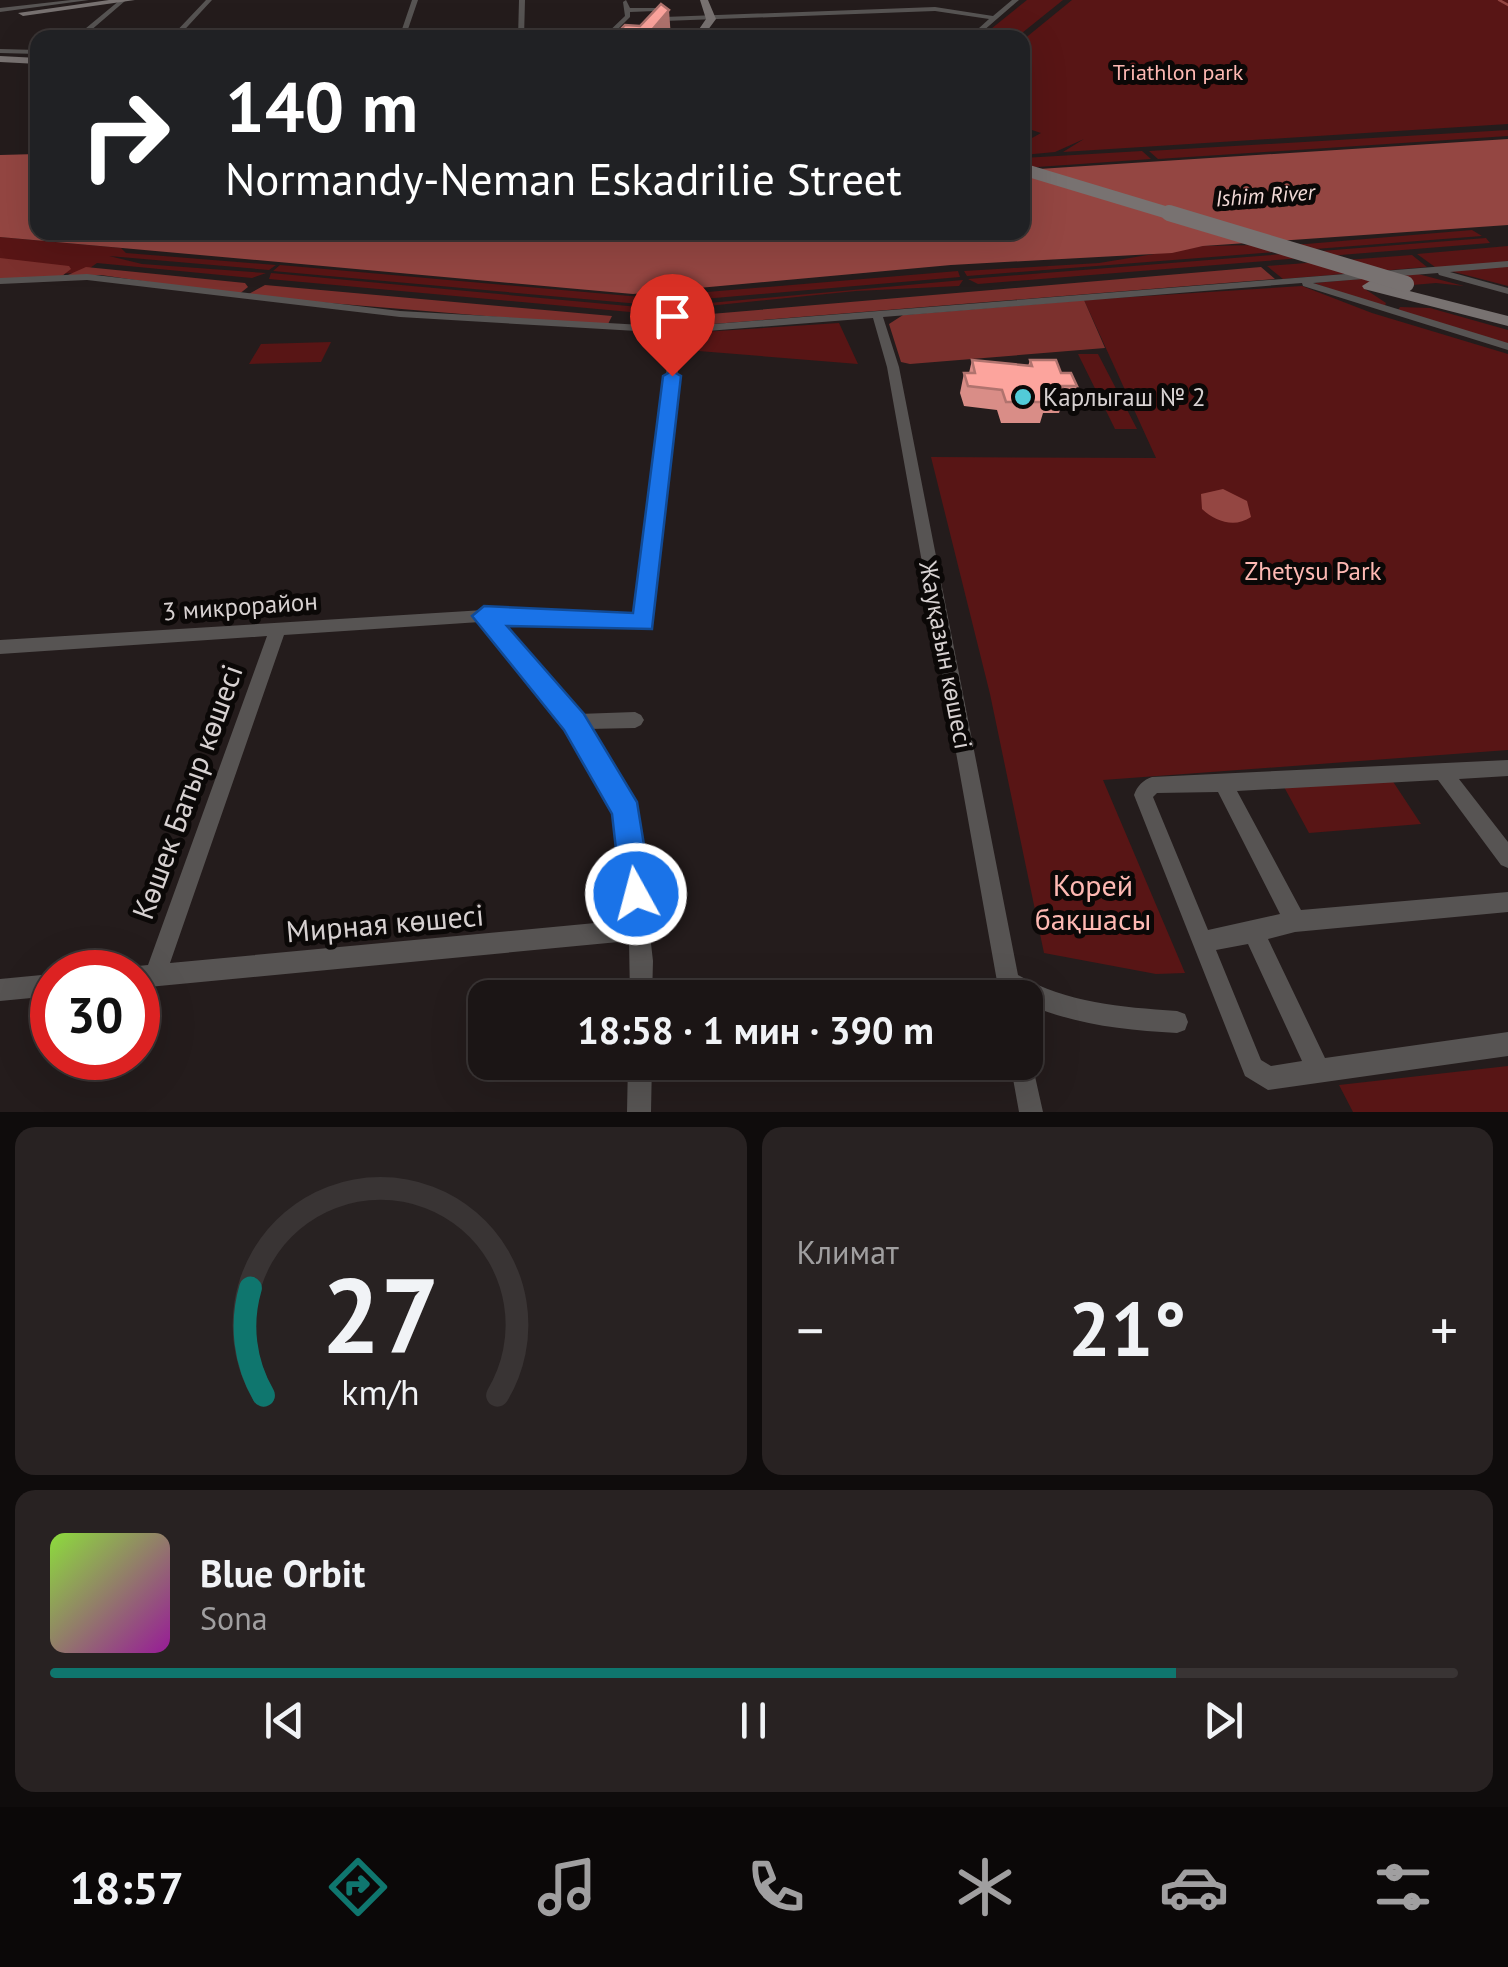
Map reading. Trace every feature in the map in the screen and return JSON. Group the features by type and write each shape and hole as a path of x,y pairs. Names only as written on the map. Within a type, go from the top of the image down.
{"main road":[{"path":"0,22 30,6 131,0"},
{"path":"703,30 711,19 704,0"},
{"path":"0,54 30,56"},
{"path":"1030,171 1508,311"},
{"path":"1030,181 1370,286 1508,322"}],"street":[{"path":"0,10 86,0"},
{"path":"181,30 209,0"},
{"path":"405,30 416,0"},
{"path":"520,30 522,0"},
{"path":"614,30 628,16 626,0"},
{"path":"818,0 829,14"},
{"path":"925,0 935,8"},
{"path":"979,30 1016,0"},
{"path":"87,30 122,1"},
{"path":"652,30 662,19 935,8 993,18"},
{"path":"628,10 658,9 662,19"},
{"path":"0,281 88,278 400,314 677,330 1508,264"},
{"path":"1434,270 1508,291"},
{"path":"1298,280 1389,313 1508,346"},
{"name":"Жауқазын көшесі","path":"876,314 893,367 1008,980"},
{"name":"3 микрорайон","path":"0,647 484,616 644,623 677,330"},
{"path":"484,616 574,722 626,812 640,980"},
{"name":"Көшек Батыр көшесі","path":"156,950 278,629"},
{"path":"574,722 635,720"},
{"path":"1508,768 1152,784 1144,795 1252,1068 1268,1078 1508,1044"},
{"path":"1440,770 1508,858"},
{"path":"1223,783 1295,921"},
{"path":"1204,942 1295,921 1508,902"},
{"name":"Мирная көшесі","path":"160,975 637,930"},
{"path":"1254,932 1318,1072"},
{"path":"0,990 30,987"},
{"path":"1043,1003 1061,1010 1177,1022"},
{"path":"638,1112 639,1080"},
{"path":"1025,1080 1031,1112"}],"green space":[{"path":"1027,0 1063,0 1026,30 990,30"},
{"name":"Triathlon park","path":"1072,0 1508,0 1508,124 1063,152 1084,139 1055,152 1030,154 1030,139 1041,133 1030,129 1030,34"},
{"path":"1508,130 1508,136 1158,159 1149,151"},
{"path":"1142,151 1151,159 1030,168 1030,158"},
{"path":"1472,230 1482,236 967,276 964,271 1099,263 1203,246 1306,244"},
{"path":"0,237 121,248 126,253 276,265 269,270 109,256 142,264 266,273 252,278 97,263 83,273 0,275"},
{"path":"1486,238 1490,243 978,284 968,279"},
{"path":"1508,246 1508,286 1435,267 1417,254"},
{"path":"1412,255 1427,267 1283,279 1267,266"},
{"path":"280,265 641,297 640,304 273,271"},
{"path":"958,271 960,277 645,304 647,297"},
{"path":"271,273 639,307 630,312 269,279"},
{"path":"1418,274 1464,286 1436,283 1365,289 1386,303 1384,308 1314,283"},
{"path":"963,280 959,286 856,291 649,312 643,309"},
{"name":"Zhetysu Park","path":"1302,286 1372,313 1508,354 1508,750 1103,780 1185,973 1156,974 1044,953 990,694 931,457 1156,458 1084,300"},
{"path":"1400,307 1430,308 1508,330 1508,344 1396,313"},
{"path":"839,323 858,364 686,350 687,333"},
{"path":"331,342 321,362 249,364 261,344"},
{"path":"1078,354 1098,354 1137,429 1115,429"},
{"path":"1390,777 1421,824 1309,833 1283,785"},
{"path":"1508,1066 1508,1112 1353,1112 1339,1085"}],"shaded area":[{"path":"0,258 71,269 62,276 0,279"},
{"path":"86,267 245,283 248,287 238,295 101,275 68,275"},
{"path":"1261,267 1275,279 675,327 675,317"},
{"path":"265,285 612,316 607,326 245,296"},
{"path":"1084,300 1105,348 910,364 901,362 889,324 903,315"}],"water":[{"name":"Ishim River","path":"1508,139 1508,225 1203,246 1172,253 951,265 633,294 33,240 1030,240 1030,170"},
{"path":"30,154 30,240 0,237 0,155"},
{"path":"1223,489 1247,501 1251,517 1226,522 1202,509 1201,494"}],"building":[{"path":"661,4 669,10 652,30 620,30 625,25 640,26"},
{"path":"972,360 1032,366 1030,360 1056,360 1061,373 1071,373 1077,386 1062,386 1065,393 1043,393 1046,402 1006,402 1002,390 968,386 964,373 975,373"}],"waterway":[{"path":"1499,0 1508,5"}],"place":[{"name":"Карлыгаш № 2","path":"1023,397"}],"route":[{"path":"636,894 626,812 574,722 484,616 644,623 672,376"}],"park label":[{"name":"Корей бақшасы","path":"1093,903"}]}
